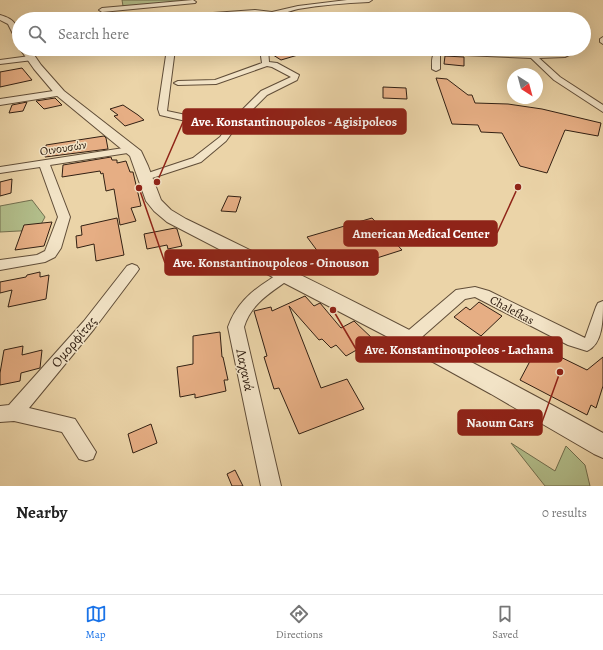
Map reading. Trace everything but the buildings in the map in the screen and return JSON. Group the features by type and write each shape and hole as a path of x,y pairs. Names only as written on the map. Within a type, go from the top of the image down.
{"street":[{"path":"118,0 119,8"},
{"path":"278,12 288,9 369,0"},
{"path":"102,10 119,8 189,10 203,12"},
{"path":"0,17 10,23 12,26"},
{"path":"0,62 20,56"},
{"path":"29,56 60,93 136,154 141,163 154,200 166,213 180,223 286,275 409,339 603,446"},
{"path":"170,56 162,109 163,113 186,118 236,122"},
{"path":"265,56 266,64"},
{"path":"436,56 436,69"},
{"path":"533,56 540,65 561,82 603,109"},
{"path":"146,177 197,160 223,139 236,122 264,94 294,78 295,75 274,65 266,64 216,82 178,83"},
{"path":"0,102 60,93"},
{"name":"Οινουσών","path":"0,170 130,150"},
{"path":"0,265 40,259 50,254 54,248 64,217 44,164"},
{"name":"Ομορφίτας","path":"7,414 88,325 132,269"},
{"name":"Λαχανά","path":"271,486 236,327 239,316 248,303 286,275"},
{"name":"Chalefkas","path":"409,339 461,294 468,292 475,292 484,295 574,342 587,345 592,342 603,308"},
{"name":"Ομορφίτας","path":"7,414 68,425 86,452"}],"green space":[{"path":"122,0 189,0 182,2 126,7 123,6"},
{"path":"32,200 45,217 38,230 0,232 0,206"},
{"path":"511,443 555,471 566,446 585,465 590,486 545,486"}],"place":[{"name":"Ave. Konstantinoupoleos - Agisipoleos","path":"157,182"},
{"name":"American Medical Center","path":"518,187"},
{"name":"Ave. Konstantinoupoleos - Oinouson","path":"139,188"},
{"name":"Ave. Konstantinoupoleos - Lachana","path":"333,310"},
{"name":"Naoum Cars","path":"560,372"}]}
